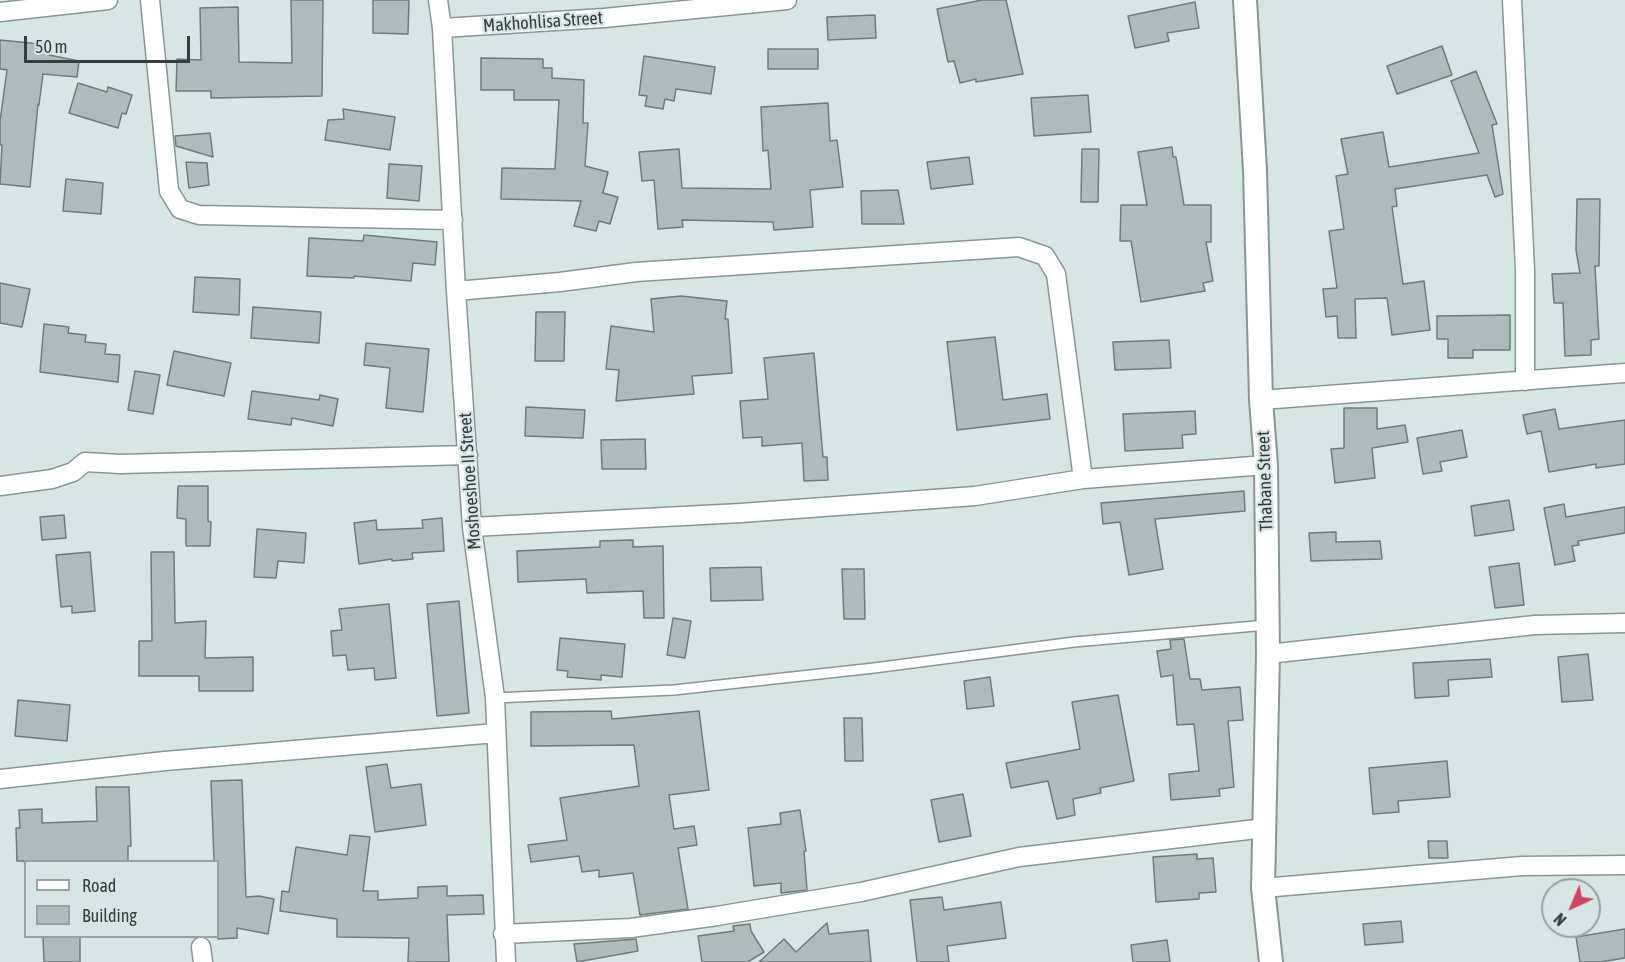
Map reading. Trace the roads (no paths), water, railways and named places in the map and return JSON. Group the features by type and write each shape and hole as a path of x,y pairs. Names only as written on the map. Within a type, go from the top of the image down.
{"street":[{"path":"0,12 108,0"},
{"path":"150,0 168,182 170,191 180,209 199,215 453,220"},
{"name":"Moshoeshoe II Street","path":"438,0 442,28 456,291 472,527 495,698 503,934 506,962"},
{"name":"Makhohlisa Street","path":"442,28 604,18 787,0"},
{"name":"Thabane Street","path":"1245,0 1255,170 1261,400 1266,465 1268,654 1263,888 1271,962"},
{"path":"1512,0 1526,270 1525,381"},
{"path":"456,291 560,282 636,272 1019,247 1045,256 1056,274 1083,479"},
{"path":"1261,400 1625,374"},
{"path":"0,486 52,479 73,472 85,462 120,464 468,455"},
{"path":"472,527 741,513 975,496 1083,479 1266,465"},
{"path":"1268,654 1535,626 1625,622"},
{"path":"0,779 165,761 496,733"},
{"path":"503,934 631,928 861,892 1019,857 1265,828"},
{"path":"1263,888 1522,866 1625,865"}],"lane":[{"path":"495,698 674,690 874,668 1074,642 1267,625"}]}
